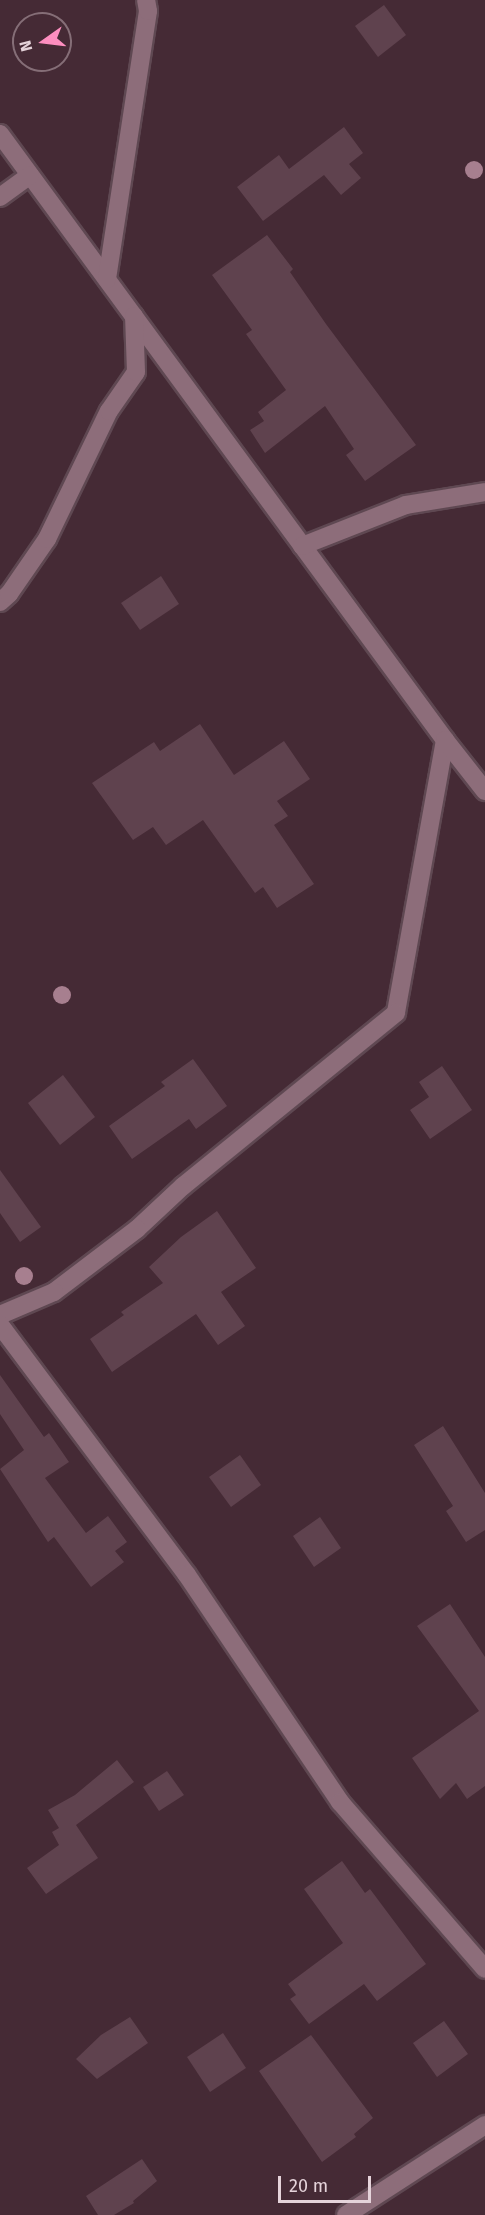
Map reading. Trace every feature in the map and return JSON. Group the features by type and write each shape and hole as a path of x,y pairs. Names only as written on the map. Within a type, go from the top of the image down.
{"street":[{"path":"107,279 148,11 146,0"},
{"path":"0,134 445,740 485,791"},
{"path":"0,197 30,175"},
{"path":"0,602 9,594 47,539 109,411 136,372 134,316"},
{"path":"302,546 406,505 485,492"},
{"path":"0,1315 54,1292 119,1243 183,1186 396,1013 445,740"},
{"path":"0,1325 187,1575 340,1802 485,1969"},
{"path":"346,2215 485,2125"}],"building":[{"path":"384,5 406,35 378,57 355,26"},
{"path":"344,127 363,153 349,164 361,178 341,195 324,175 263,221 237,187 279,155 289,169"},
{"path":"267,235 293,269 290,272 326,324 416,445 365,481 346,455 354,449 325,406 265,453 250,430 264,421 258,412 286,390 246,334 252,330 212,275"},
{"path":"161,576 179,604 140,630 121,603"},
{"path":"200,724 234,775 284,741 310,779 277,801 288,816 274,825 314,884 277,908 263,887 255,893 203,820 166,845 153,827 133,840 92,783 154,742 160,751"},
{"path":"193,1059 227,1106 196,1129 189,1119 132,1159 109,1126 165,1086 161,1082"},
{"path":"442,1066 472,1110 430,1139 410,1110 429,1097 419,1082"},
{"path":"63,1075 95,1117 60,1145 28,1103"},
{"path":"0,1170 41,1227 20,1242 0,1213"},
{"path":"217,1211 256,1268 221,1292 245,1326 218,1345 196,1314 112,1372 90,1339 124,1315 121,1312 163,1283 149,1267 181,1237"},
{"path":"0,1375 44,1437 49,1433 69,1462 45,1478 86,1533 108,1516 127,1542 115,1551 124,1562 91,1587 54,1537 48,1542 0,1469 24,1450 0,1414"},
{"path":"443,1426 485,1493 485,1530 466,1542 446,1511 453,1506 414,1445"},
{"path":"240,1455 261,1485 231,1507 209,1477"},
{"path":"320,1517 341,1548 314,1567 293,1536"},
{"path":"450,1604 485,1657 485,1786 467,1799 456,1783 440,1799 412,1758 479,1711 417,1626"},
{"path":"117,1760 134,1782 76,1825 98,1858 46,1894 27,1868 59,1845 52,1832 59,1828 48,1810 75,1795"},
{"path":"167,1771 184,1795 159,1811 143,1787"},
{"path":"342,1861 365,1893 370,1889 426,1964 377,2001 364,1984 309,2024 290,1999 296,1995 288,1984 343,1943 304,1889"},
{"path":"130,2017 148,2043 97,2079 76,2059 101,2035"},
{"path":"444,2021 468,2054 437,2077 413,2043"},
{"path":"223,2033 246,2068 210,2092 187,2057"},
{"path":"311,2035 373,2118 354,2134 356,2137 322,2162 259,2071"},
{"path":"142,2159 157,2181 133,2201 134,2203 114,2215 98,2215 86,2196"}]}
